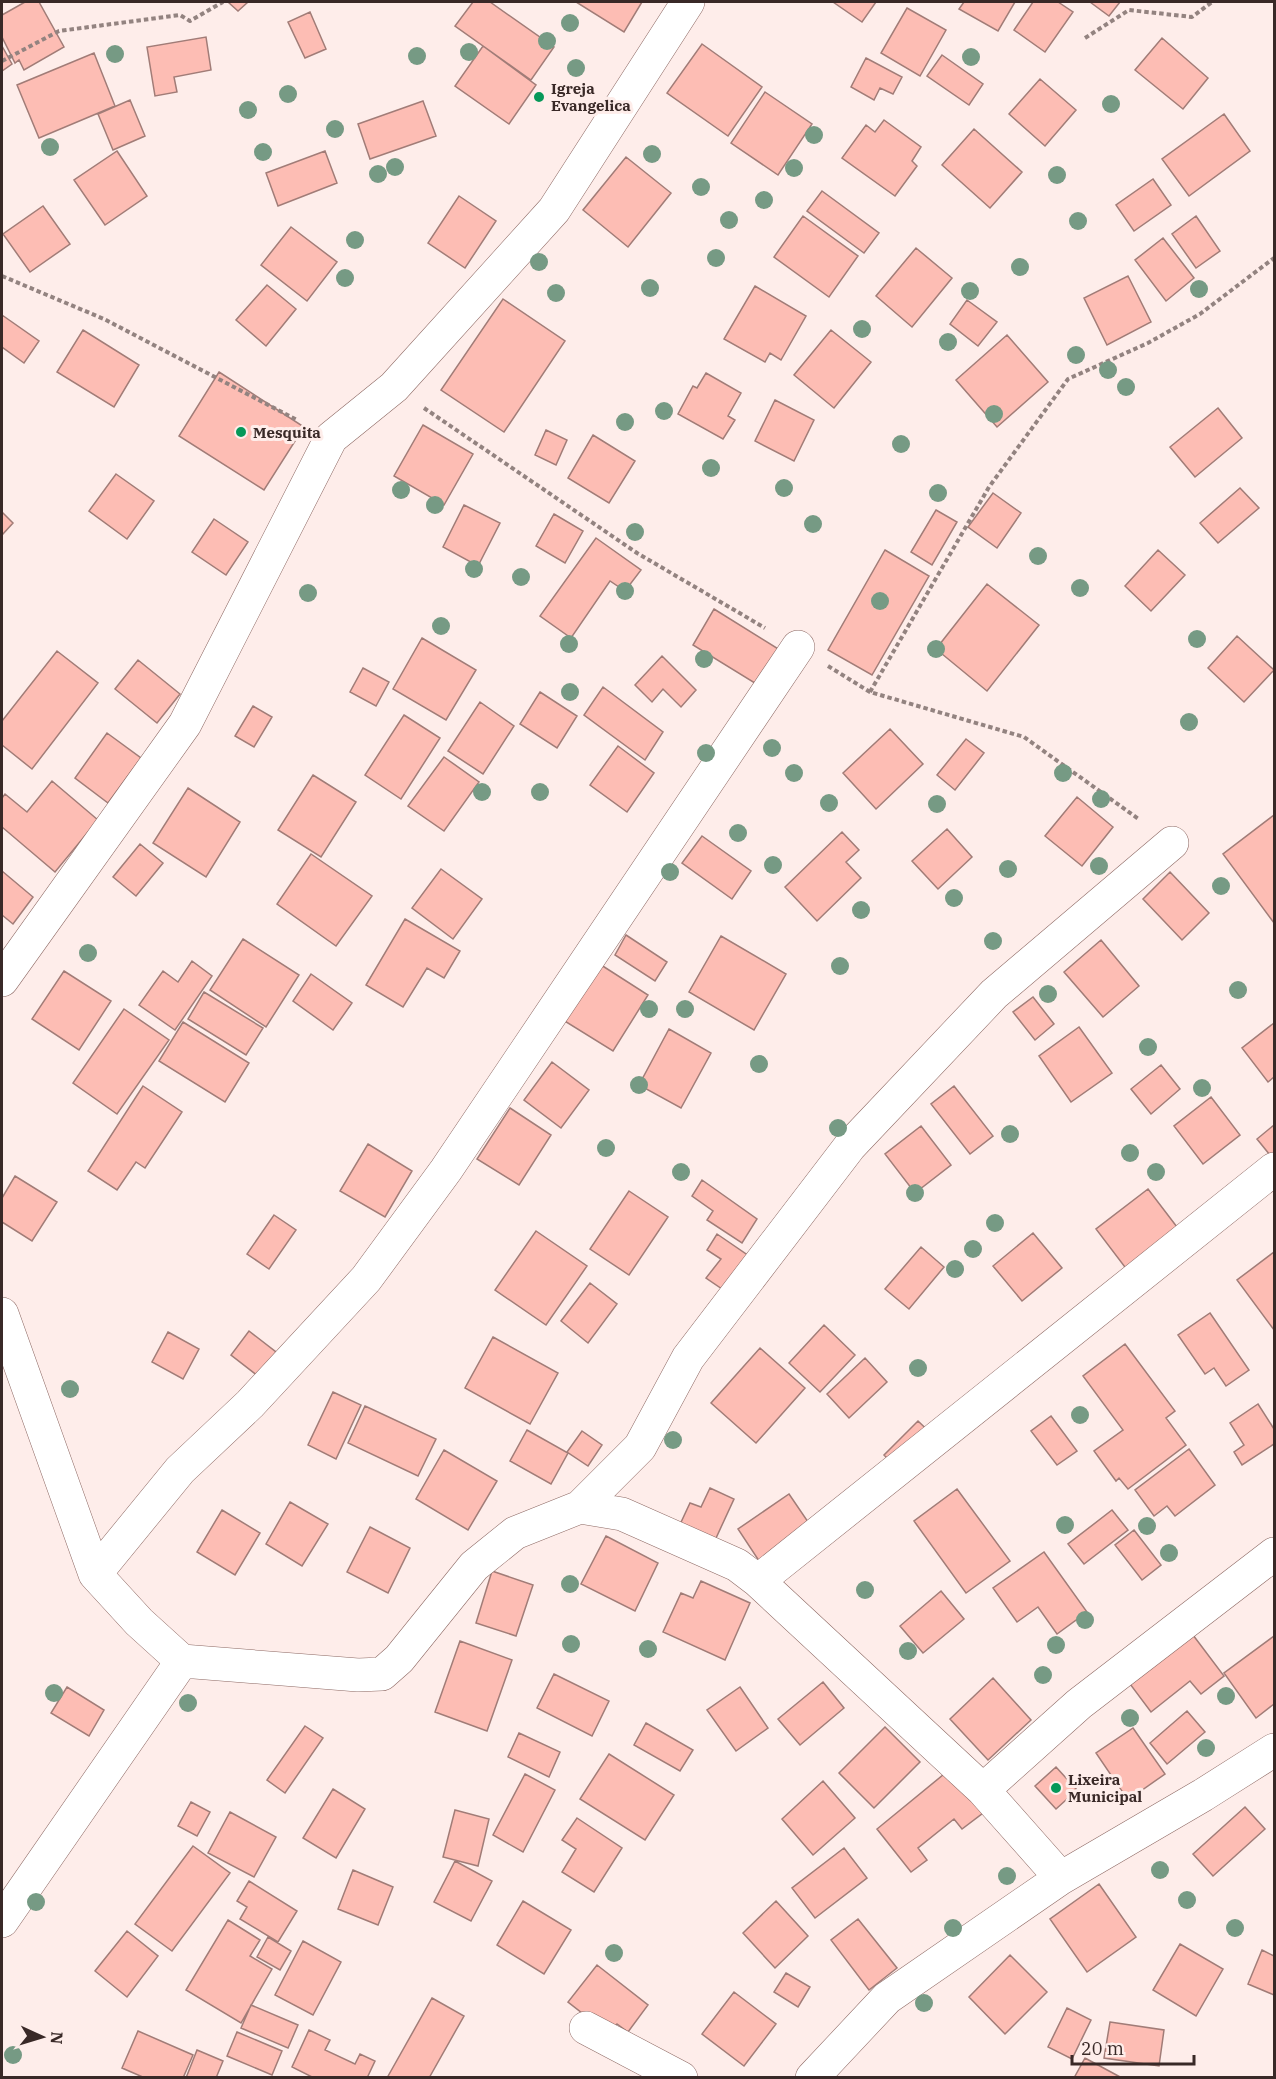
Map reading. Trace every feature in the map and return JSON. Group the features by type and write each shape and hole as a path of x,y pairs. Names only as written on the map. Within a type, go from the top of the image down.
{"street":[{"path":"2,980 185,724 331,438 394,387 554,210 688,2"},
{"path":"95,1574 180,1470 250,1404 366,1279 446,1170 798,647"},
{"path":"2,1314 95,1574 139,1622 182,1661 358,1675 382,1674 399,1659 474,1566 515,1533 580,1507 640,1448 688,1358 850,1146 994,994 1172,843"},
{"path":"758,1581 1275,1169"},
{"path":"580,1507 622,1514 736,1565 758,1581 983,1790 1061,1878"},
{"path":"983,1790 1079,1704 1275,1554"},
{"path":"2,1921 182,1661"},
{"path":"812,2078 887,1998 1061,1878 1275,1750"},
{"path":"586,2028 681,2078"}],"path":[{"path":"2,61 59,31 180,15 190,21 223,2"},
{"path":"1085,38 1129,10 1192,17 1212,2"},
{"path":"870,692 989,487 1068,379 1148,343 1200,314 1275,258"},
{"path":"2,276 104,319 331,438"},
{"path":"394,387 637,553 870,692 1024,737 1172,843"}],"building":[{"path":"25,2 39,2 64,47 24,70 19,60 15,63 2,37 2,15"},
{"path":"228,2 248,2 238,11"},
{"path":"473,2 490,2 554,47 531,80 455,26"},
{"path":"576,2 642,2 624,32"},
{"path":"833,2 876,2 862,22"},
{"path":"964,2 1015,2 998,31 959,9"},
{"path":"1033,2 1058,2 1073,12 1045,52 1014,30"},
{"path":"1090,2 1120,2 1109,16"},
{"path":"907,8 946,30 920,76 881,53"},
{"path":"310,12 326,49 305,58 288,22"},
{"path":"206,37 211,70 174,77 177,92 155,96 147,47"},
{"path":"1162,38 1208,78 1183,109 1135,70"},
{"path":"702,44 762,87 728,136 667,93"},
{"path":"2,46 12,64 2,71"},
{"path":"483,46 536,85 509,124 455,86"},
{"path":"94,53 115,106 39,138 17,85"},
{"path":"942,55 983,84 969,105 927,76"},
{"path":"866,58 902,77 893,94 880,88 874,100 851,87"},
{"path":"1040,79 1076,110 1045,146 1009,114"},
{"path":"765,92 812,124 778,175 731,143"},
{"path":"130,100 145,136 113,150 98,114"},
{"path":"423,101 436,136 370,159 358,124"},
{"path":"1224,114 1250,151 1189,196 1162,159"},
{"path":"884,120 921,147 912,161 917,166 895,196 842,158 866,125 875,132"},
{"path":"974,129 1022,172 990,208 942,165"},
{"path":"117,151 147,196 105,225 74,180"},
{"path":"325,151 337,183 278,206 266,173"},
{"path":"626,157 671,193 628,247 583,210"},
{"path":"1153,179 1171,205 1134,231 1116,205"},
{"path":"822,191 879,233 864,253 807,211"},
{"path":"459,196 496,221 465,268 428,243"},
{"path":"43,206 70,244 30,272 3,234"},
{"path":"803,216 858,256 829,297 774,257"},
{"path":"1196,216 1220,251 1196,268 1172,234"},
{"path":"291,227 337,262 307,301 261,265"},
{"path":"1163,238 1194,278 1166,301 1135,260"},
{"path":"916,248 952,278 912,327 876,296"},
{"path":"1128,276 1151,322 1107,345 1084,298"},
{"path":"267,285 296,309 266,346 236,320"},
{"path":"755,286 806,316 781,360 770,353 765,362 724,339"},
{"path":"503,299 565,341 504,432 441,390"},
{"path":"967,300 997,322 978,346 950,324"},
{"path":"2,315 39,341 24,363 2,347"},
{"path":"83,330 139,365 114,407 57,372"},
{"path":"831,330 871,362 834,408 794,375"},
{"path":"1007,335 1048,382 997,427 956,380"},
{"name":"Mesquita","path":"219,372 304,427 264,490 179,436"},
{"path":"706,373 741,393 728,416 735,420 723,439 678,414 693,386 697,388"},
{"path":"775,400 814,420 794,461 755,441"},
{"path":"1218,408 1242,438 1195,477 1170,447"},
{"path":"423,425 473,454 444,505 394,476"},
{"path":"546,430 567,440 556,465 535,455"},
{"path":"593,435 635,461 609,503 568,478"},
{"path":"116,474 154,501 127,539 89,511"},
{"path":"1240,488 1259,508 1218,543 1200,523"},
{"path":"993,493 1021,513 997,548 968,527"},
{"path":"464,505 500,523 478,566 443,547"},
{"path":"936,510 957,522 932,565 911,552"},
{"path":"2,512 13,523 2,535"},
{"path":"554,514 583,531 565,563 536,546"},
{"path":"214,519 248,542 226,575 192,552"},
{"path":"596,538 641,570 625,591 610,581 571,638 540,616"},
{"path":"885,550 929,576 872,675 828,650"},
{"path":"1158,550 1185,575 1151,611 1125,586"},
{"path":"987,584 1039,625 987,691 936,649"},
{"path":"714,609 780,650 758,685 693,645"},
{"path":"1237,636 1274,670 1244,702 1208,668"},
{"path":"422,638 476,670 446,720 393,689"},
{"path":"57,651 98,683 32,769 2,745 2,721"},
{"path":"662,656 696,690 681,707 663,689 652,702 635,685"},
{"path":"138,660 180,694 157,723 115,689"},
{"path":"363,668 389,682 376,706 350,692"},
{"path":"603,687 663,732 645,760 584,715"},
{"path":"540,692 577,716 557,748 520,724"},
{"path":"480,702 514,726 483,774 448,751"},
{"path":"253,706 272,717 254,747 235,736"},
{"path":"404,715 440,738 401,799 365,775"},
{"path":"890,729 923,764 876,809 843,773"},
{"path":"107,733 141,758 108,803 75,778"},
{"path":"966,739 984,753 955,790 937,775"},
{"path":"618,746 654,773 627,812 590,785"},
{"path":"444,757 479,782 444,831 408,806"},
{"path":"313,775 356,802 321,857 278,830"},
{"path":"52,781 98,820 55,872 2,827 2,798 5,794 27,812"},
{"path":"188,788 240,822 206,877 153,843"},
{"path":"1077,797 1113,827 1082,866 1045,836"},
{"path":"1274,815 1274,923 1223,854"},
{"path":"947,829 972,857 938,889 912,861"},
{"path":"842,832 859,850 846,862 861,878 817,921 785,887"},
{"path":"702,836 751,871 732,899 682,863"},
{"path":"140,844 163,863 136,896 113,877"},
{"path":"311,854 372,896 336,946 277,904"},
{"path":"441,869 482,899 453,939 412,908"},
{"path":"2,871 33,897 13,924 2,915"},
{"path":"1170,872 1209,913 1182,940 1143,899"},
{"path":"405,919 460,951 444,978 427,968 403,1007 366,985"},
{"path":"626,935 667,962 655,981 615,955"},
{"path":"721,936 786,974 754,1030 689,992"},
{"path":"243,939 299,975 266,1027 210,990"},
{"path":"1101,940 1139,986 1103,1017 1064,972"},
{"path":"192,961 212,976 175,1030 139,1005 163,971 178,982"},
{"path":"598,963 648,995 613,1051 563,1020"},
{"path":"64,971 111,1001 79,1050 32,1019"},
{"path":"311,974 352,1003 333,1030 293,1001"},
{"path":"204,992 263,1028 246,1055 188,1019"},
{"path":"1033,997 1054,1024 1035,1040 1013,1012"},
{"path":"124,1009 169,1040 117,1114 73,1083"},
{"path":"183,1022 249,1063 225,1102 159,1061"},
{"path":"1274,1023 1274,1077 1268,1082 1242,1048"},
{"path":"1079,1027 1112,1073 1071,1102 1039,1056"},
{"path":"669,1029 711,1053 681,1108 639,1085"},
{"path":"552,1062 589,1090 561,1128 524,1100"},
{"path":"1161,1065 1180,1089 1151,1114 1131,1089"},
{"path":"143,1086 182,1112 145,1168 136,1162 117,1190 88,1171"},
{"path":"954,1086 993,1136 970,1154 931,1104"},
{"path":"1211,1097 1240,1135 1203,1164 1174,1126"},
{"path":"510,1108 551,1135 519,1185 477,1159"},
{"path":"1274,1125 1274,1160 1257,1139"},
{"path":"921,1126 951,1165 915,1193 885,1154"},
{"path":"368,1144 412,1171 385,1217 340,1191"},
{"path":"15,1176 57,1202 32,1241 2,1222 2,1198"},
{"path":"702,1180 757,1219 742,1243 707,1220 713,1211 692,1196"},
{"path":"1148,1189 1190,1244 1131,1275 1096,1229"},
{"path":"629,1191 668,1217 629,1275 590,1249"},
{"path":"274,1215 296,1230 269,1269 247,1254"},
{"path":"536,1231 587,1266 546,1325 495,1290"},
{"path":"1033,1233 1062,1268 1022,1301 993,1266"},
{"path":"717,1234 749,1256 725,1291 706,1278 721,1259 707,1250"},
{"path":"921,1247 944,1267 909,1309 885,1289"},
{"path":"1274,1252 1274,1330 1237,1280"},
{"path":"590,1283 617,1304 588,1343 561,1321"},
{"path":"1210,1313 1249,1370 1226,1386 1214,1368 1205,1374 1178,1335"},
{"path":"824,1325 855,1355 820,1392 789,1363"},
{"path":"249,1331 276,1352 258,1376 231,1355"},
{"path":"168,1332 199,1349 183,1379 152,1362"},
{"path":"493,1337 558,1373 530,1424 465,1388"},
{"path":"1125,1344 1175,1411 1166,1418 1186,1445 1128,1489 1119,1478 1116,1481 1094,1451 1123,1430 1083,1376"},
{"path":"760,1348 805,1388 756,1443 711,1403"},
{"path":"865,1358 887,1382 849,1418 827,1394"},
{"path":"333,1392 361,1405 336,1459 308,1445"},
{"path":"1258,1404 1274,1429 1274,1444 1242,1465 1234,1452 1244,1445 1230,1423"},
{"path":"365,1406 436,1439 418,1476 348,1443"},
{"path":"1051,1416 1077,1451 1057,1465 1031,1431"},
{"path":"918,1421 938,1440 903,1474 884,1455"},
{"path":"527,1430 568,1453 551,1484 510,1461"},
{"path":"582,1431 602,1445 588,1466 567,1452"},
{"path":"1189,1449 1215,1485 1175,1516 1167,1506 1154,1516 1135,1490"},
{"path":"444,1450 497,1481 468,1530 416,1499"},
{"path":"710,1488 734,1499 711,1549 676,1533 690,1503 701,1507"},
{"path":"957,1489 1010,1561 966,1593 914,1521"},
{"path":"789,1494 821,1541 769,1576 738,1529"},
{"path":"290,1502 328,1524 302,1566 266,1544"},
{"path":"222,1510 260,1533 235,1575 197,1552"},
{"path":"1112,1510 1128,1530 1084,1564 1068,1544"},
{"path":"370,1527 410,1548 388,1593 347,1572"},
{"path":"1134,1530 1161,1565 1142,1580 1115,1545"},
{"path":"606,1536 658,1563 635,1611 581,1584"},
{"path":"1044,1552 1087,1612 1057,1634 1038,1607 1017,1622 993,1588"},
{"path":"492,1571 533,1585 516,1636 476,1623"},
{"path":"701,1581 750,1603 725,1660 663,1632 681,1593 693,1598"},
{"path":"941,1591 964,1619 923,1653 900,1626"},
{"path":"1193,1635 1224,1676 1201,1694 1190,1681 1151,1712 1130,1684"},
{"path":"1274,1636 1274,1704 1256,1718 1224,1673"},
{"path":"460,1641 512,1660 487,1731 435,1712"},
{"path":"554,1674 609,1701 592,1736 537,1708"},
{"path":"993,1678 1031,1720 988,1760 950,1719"},
{"path":"823,1682 844,1708 800,1745 778,1719"},
{"path":"67,1687 104,1710 89,1736 51,1713"},
{"path":"740,1687 768,1728 736,1751 707,1710"},
{"path":"1187,1711 1205,1732 1167,1764 1150,1743"},
{"path":"646,1723 693,1750 680,1771 634,1745"},
{"path":"305,1726 323,1738 285,1793 267,1780"},
{"path":"885,1727 920,1762 874,1808 839,1773"},
{"path":"1133,1728 1165,1774 1128,1800 1096,1753"},
{"path":"519,1733 560,1752 549,1777 508,1757"},
{"path":"609,1754 674,1795 645,1840 580,1799"},
{"path":"1056,1767 1077,1790 1056,1809 1035,1786"},
{"path":"949,1770 983,1813 962,1829 954,1819 918,1848 927,1860 911,1872 877,1829"},
{"path":"525,1774 555,1790 523,1852 493,1835"},
{"path":"823,1781 855,1818 813,1855 782,1819"},
{"path":"333,1789 365,1809 336,1858 303,1838"},
{"path":"191,1802 210,1812 197,1836 178,1826"},
{"path":"1245,1807 1265,1829 1213,1876 1193,1854"},
{"path":"455,1810 489,1819 478,1866 443,1857"},
{"path":"230,1812 276,1837 254,1877 208,1853"},
{"path":"577,1818 622,1848 594,1892 562,1872 576,1849 562,1840"},
{"path":"193,1846 230,1873 172,1951 135,1924"},
{"path":"844,1848 867,1878 815,1918 792,1888"},
{"path":"455,1861 492,1881 471,1921 434,1902"},
{"path":"353,1870 393,1887 378,1925 338,1909"},
{"path":"249,1881 297,1911 278,1942 240,1919 247,1907 237,1901"},
{"path":"1099,1884 1136,1937 1087,1972 1050,1919"},
{"path":"523,1901 571,1930 544,1974 497,1945"},
{"path":"776,1901 808,1936 775,1968 743,1933"},
{"path":"858,1919 897,1968 869,1990 831,1940"},
{"path":"228,1920 260,1940 250,1956 272,1969 241,2023 186,1990"},
{"path":"127,1931 158,1956 127,1997 95,1971"},
{"path":"268,1937 291,1951 280,1970 257,1957"},
{"path":"303,1941 341,1962 313,2015 275,1995"},
{"path":"1180,1944 1223,1969 1196,2016 1153,1990"},
{"path":"1262,1950 1274,1956 1274,1995 1248,1984"},
{"path":"1010,1955 1047,1992 1005,2034 969,1997"},
{"path":"597,1965 648,2005 628,2032 617,2024 609,2034 568,2002"},
{"path":"786,1973 810,1987 798,2007 774,1992"},
{"path":"734,1992 776,2024 744,2066 702,2034"},
{"path":"432,1998 464,2016 429,2078 387,2078"},
{"path":"251,2005 298,2025 288,2048 241,2028"},
{"path":"1067,2008 1091,2020 1072,2059 1048,2047"},
{"path":"1110,2022 1164,2030 1159,2066 1104,2058"},
{"path":"309,2030 330,2040 325,2050 355,2064 360,2054 375,2061 367,2078 314,2078 292,2067"},
{"path":"138,2031 193,2055 183,2078 145,2078 122,2068"},
{"path":"237,2032 282,2051 272,2075 227,2056"},
{"path":"197,2050 223,2061 216,2078 186,2078"},
{"path":"1085,2058 1122,2078 1074,2078"}],"place":[{"name":"Igreja Evangelica","path":"539,97"},
{"name":"Mesquita","path":"241,432"},
{"name":"Lixeira Municipal","path":"1056,1788"}]}
